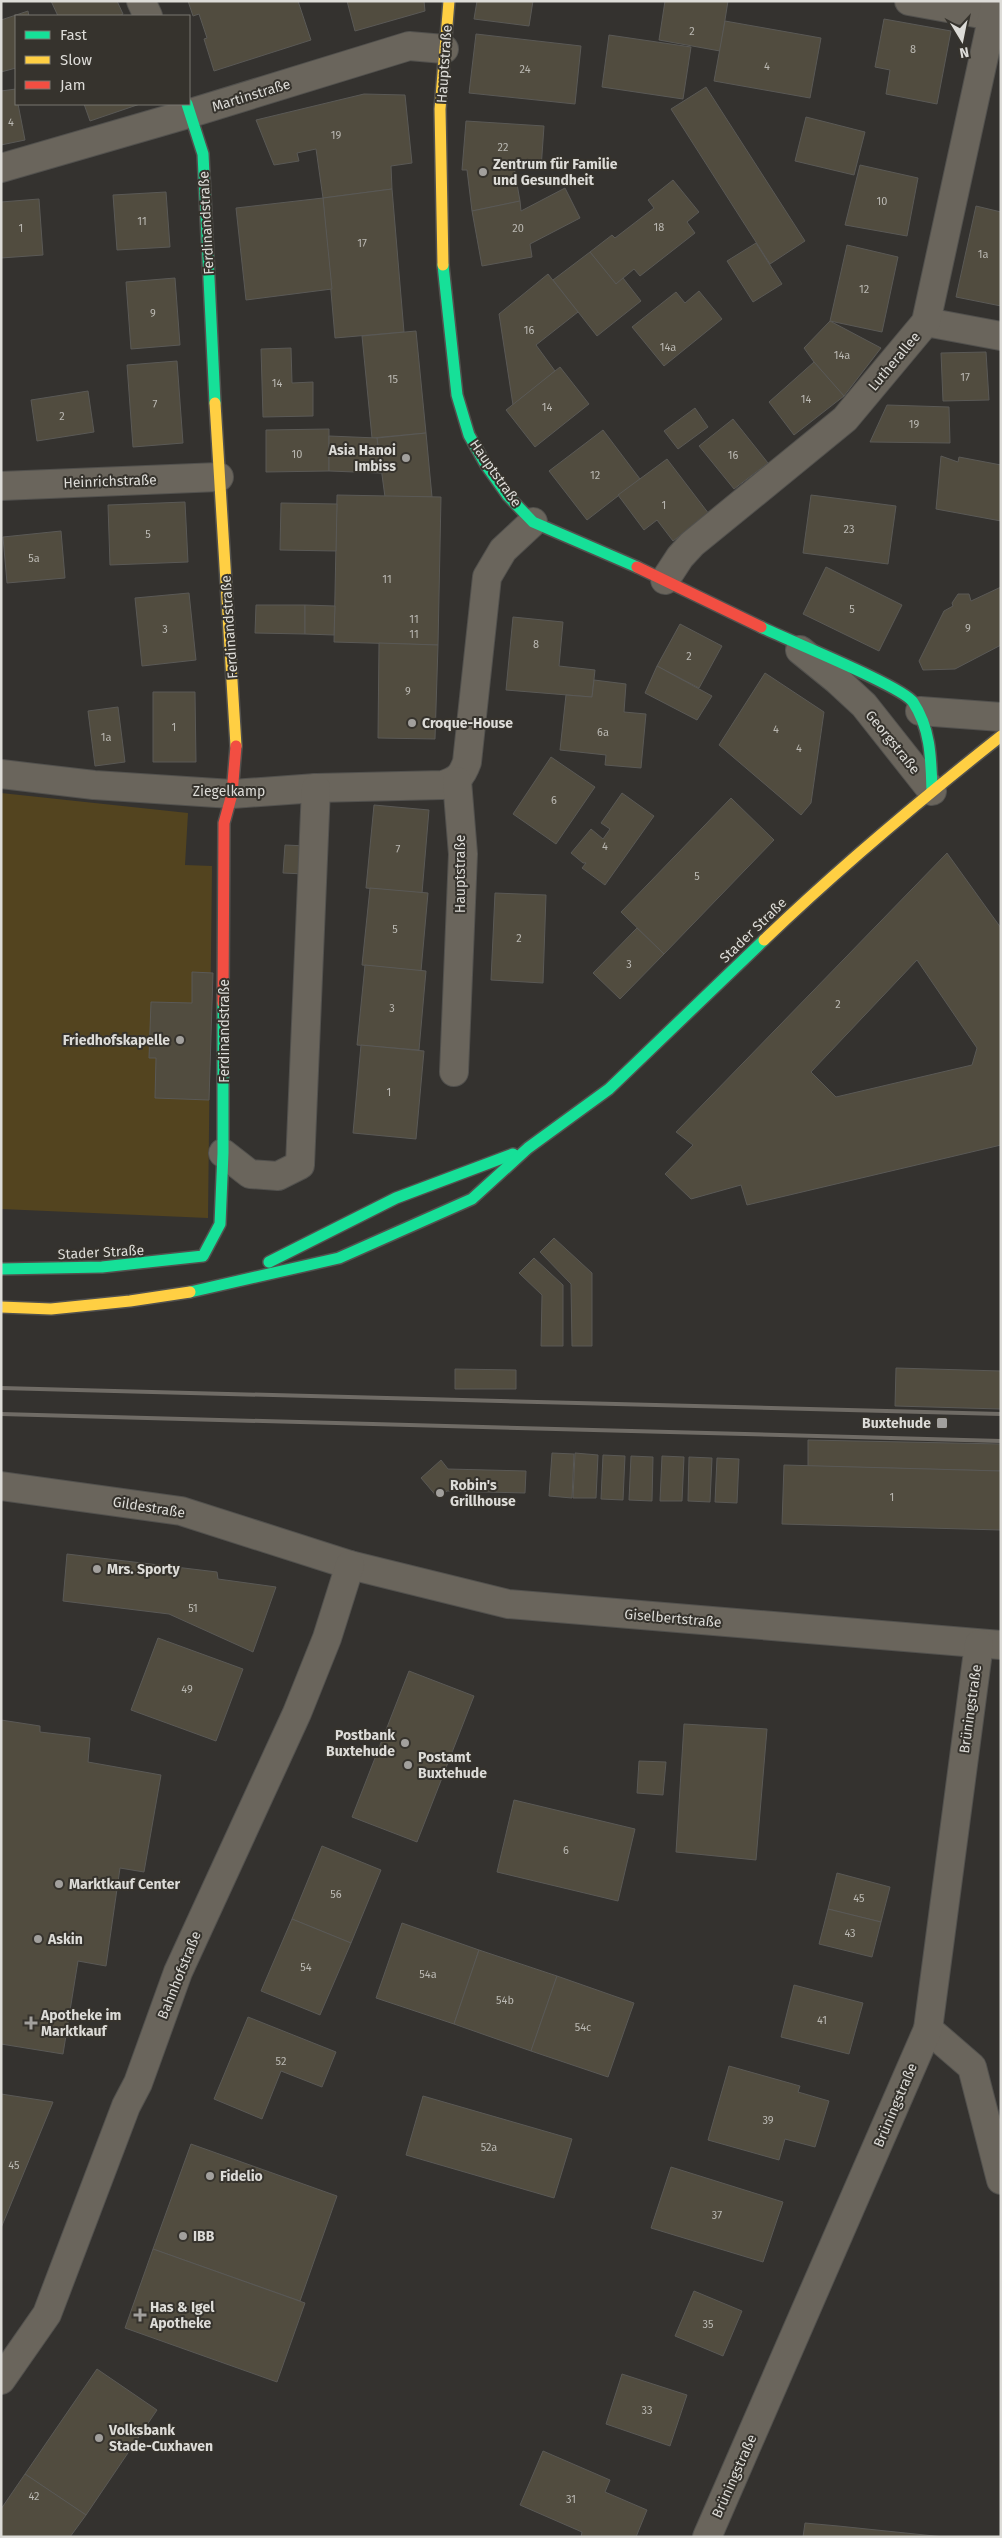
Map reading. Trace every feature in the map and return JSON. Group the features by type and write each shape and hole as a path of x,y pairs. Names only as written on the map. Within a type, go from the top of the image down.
{"street":[{"path":"141,1 148,15"},
{"name":"Hauptstraße","path":"449,1 440,109 441,228 445,290 457,395 469,435 486,464 508,496 533,522"},
{"path":"909,1 994,9"},
{"name":"Lutherallee","path":"665,580 680,557 692,544 845,419 926,322 994,9"},
{"name":"Martinstraße","path":"1,168 189,108 408,46 444,49"},
{"name":"Ferdinandstraße","path":"189,108 203,154 219,477 236,747 232,794 224,823 223,1153 220,1224 202,1256"},
{"path":"926,322 1001,336"},
{"name":"Heinrichstraße","path":"1,486 219,477"},
{"path":"457,780 463,774 468,762 487,577 503,550 533,522"},
{"name":"Georgstraße","path":"533,522 665,580 789,641 893,688 912,700 920,711 926,727 931,753 932,791"},
{"name":"Georgstraße","path":"789,641 864,705 932,791"},
{"path":"920,711 1001,717"},
{"name":"Stader Straße","path":"528,1148 609,1089 818,888 932,791 1001,736"},
{"name":"Ziegelkamp","path":"1,774 94,785 232,794 316,788 443,785 457,780"},
{"name":"Hauptstraße","path":"454,1072 463,854 457,780"},
{"path":"223,1153 250,1174 278,1176 300,1165 316,788"},
{"path":"230,1282 396,1198 528,1148"},
{"path":"1,1307 50,1308 130,1301 194,1291 339,1258 400,1234 472,1199 528,1148"},
{"name":"Stader Straße","path":"1,1269 86,1269 150,1264 202,1256"},
{"name":"Gildestraße","path":"1,1486 181,1511 350,1566"},
{"name":"Giselbertstraße","path":"350,1566 508,1604 990,1645"},
{"name":"Bahnhofstraße","path":"1,2380 47,2314 126,2106 138,2083 178,1972 297,1713 327,1638 350,1566"},
{"name":"Brüningstraße","path":"707,2537 928,2029 990,1645"},
{"path":"928,2029 972,2067 1001,2180"}],"shaded area":[{"path":"1,793 188,813 185,865 212,866 208,1218 1,1209"}],"building":[{"path":"51,1 117,1 123,14 121,15 58,15"},
{"path":"188,1 298,1 311,40 214,71 204,39 207,38 199,14 193,16"},
{"path":"347,1 424,1 425,11 355,31"},
{"path":"477,1 533,1 529,26 474,19"},
{"path":"665,1 728,1 720,51 659,40"},
{"path":"28,11 29,15 16,15"},
{"path":"15,15 15,68 1,72 1,20"},
{"path":"884,19 951,31 937,104 886,94 890,70 875,67"},
{"path":"725,21 821,38 810,98 714,81"},
{"path":"476,34 581,46 575,104 469,93"},
{"path":"609,35 691,47 683,99 602,87"},
{"path":"706,87 805,241 770,264 671,109"},
{"path":"15,89 15,105 18,105 25,140 1,145 1,91"},
{"path":"364,94 405,95 412,163 391,166 392,189 323,198 316,149 297,153 299,161 274,165 256,120"},
{"path":"84,105 137,105 90,121"},
{"path":"806,117 865,132 854,175 795,161"},
{"path":"466,121 544,126 541,169 514,167 520,201 472,211 467,170 462,170"},
{"path":"860,165 918,178 907,236 845,225"},
{"path":"673,180 699,212 687,222 695,233 640,276 634,269 616,284 590,252 612,235 615,238 654,208 648,200"},
{"path":"565,188 580,218 530,244 532,257 482,266 472,211 520,201 521,211"},
{"path":"392,189 404,332 335,338 323,198"},
{"path":"166,192 170,247 117,250 113,195"},
{"path":"323,198 332,289 246,300 236,208"},
{"path":"39,199 43,255 1,258 1,202"},
{"path":"976,206 1001,212 1001,306 956,297"},
{"path":"756,243 782,284 753,302 727,261"},
{"path":"847,245 898,257 882,332 830,321"},
{"path":"590,252 616,284 623,278 641,301 597,336 553,280"},
{"path":"548,274 578,312 536,345 555,371 513,405 499,314"},
{"path":"175,278 180,345 131,349 126,282"},
{"path":"699,291 722,319 664,366 632,327 676,292 685,303"},
{"path":"830,321 881,348 844,396 804,348"},
{"path":"416,331 426,433 372,438 362,336"},
{"path":"291,348 292,383 313,382 313,416 263,417 261,349"},
{"path":"986,352 989,400 943,401 941,353"},
{"path":"177,361 183,443 133,447 127,365"},
{"path":"814,362 844,396 794,435 769,402"},
{"path":"560,367 589,404 535,447 506,410"},
{"path":"88,391 94,432 37,441 31,400"},
{"path":"887,405 949,407 950,443 870,442"},
{"path":"695,408 708,427 678,449 664,431"},
{"path":"733,419 768,463 734,489 699,446"},
{"path":"329,429 329,471 266,472 266,430"},
{"path":"603,430 640,479 587,520 549,471"},
{"path":"426,433 432,497 385,497 377,438"},
{"path":"329,436 377,438 381,473 329,471"},
{"path":"941,456 958,462 959,457 1001,465 1001,521 936,509"},
{"path":"667,459 709,514 673,541 657,520 644,530 618,495"},
{"path":"337,495 441,497 438,645 334,642"},
{"path":"811,495 896,506 888,564 803,553"},
{"path":"185,502 188,562 110,565 108,505"},
{"path":"281,503 337,504 336,551 280,550"},
{"path":"61,531 65,578 7,583 3,537"},
{"path":"826,567 902,605 879,651 803,614"},
{"path":"1001,587 1001,645 955,669 923,670 919,661 944,611 953,606 952,603 958,594 969,594 971,601"},
{"path":"189,593 196,660 142,666 135,598"},
{"path":"256,605 305,605 305,634 255,633"},
{"path":"305,605 335,606 334,635 305,634"},
{"path":"513,617 563,622 559,666 595,670 592,697 506,690"},
{"path":"680,624 722,646 699,688 657,666"},
{"path":"379,643 438,645 435,739 378,738"},
{"path":"657,666 712,696 697,720 645,693"},
{"path":"765,673 824,712 811,803 801,815 719,745"},
{"path":"594,680 626,684 624,712 646,714 641,768 605,765 606,755 560,750 566,695 592,697"},
{"path":"153,692 195,692 196,762 153,762"},
{"path":"118,707 125,762 95,766 88,711"},
{"path":"551,757 595,787 556,844 513,814"},
{"path":"622,793 654,816 605,885 582,868 586,863 583,863 571,853 591,829 603,839 610,829 601,823"},
{"path":"731,798 774,840 664,954 621,912"},
{"path":"374,805 429,810 422,893 366,888"},
{"path":"285,845 307,846 305,874 283,873"},
{"path":"947,853 1001,928 1001,1145 747,1205 741,1185 691,1199 665,1174 693,1145 676,1132","holes":["917,960 977,1048 972,1065 836,1097 811,1072"]},
{"path":"370,888 428,893 421,971 362,965"},
{"path":"495,893 546,895 543,983 491,980"},
{"path":"637,928 664,954 620,999 593,973"},
{"path":"365,965 426,971 419,1050 357,1045"},
{"name":"Friedhofskapelle","path":"192,972 213,973 209,1100 155,1098 156,1058 149,1058 151,1002 192,1003"},
{"path":"361,1045 424,1051 416,1139 353,1133"},
{"path":"554,1238 592,1273 592,1346 572,1346 571,1284 540,1252"},
{"path":"534,1258 563,1285 563,1346 541,1346 542,1295 519,1273"},
{"path":"896,1368 1001,1371 1001,1409 895,1406"},
{"path":"455,1369 516,1370 516,1389 455,1389"},
{"path":"808,1440 1001,1444 1001,1471 808,1466"},
{"path":"552,1453 574,1454 572,1498 549,1496"},
{"path":"575,1453 598,1455 596,1498 573,1498"},
{"path":"603,1455 625,1456 623,1500 601,1499"},
{"path":"631,1456 653,1457 652,1501 629,1500"},
{"path":"662,1456 684,1457 682,1501 660,1501"},
{"path":"689,1457 712,1458 710,1502 688,1501"},
{"path":"717,1458 739,1459 737,1503 715,1502"},
{"path":"441,1460 448,1469 526,1471 525,1493 447,1491 438,1498 421,1478"},
{"path":"784,1465 1001,1471 1001,1530 782,1524"},
{"path":"67,1554 217,1572 218,1579 276,1587 253,1652 169,1614 63,1601"},
{"path":"158,1638 243,1669 216,1741 131,1710"},
{"path":"409,1671 474,1696 417,1842 352,1817"},
{"name":"Marktkauf Center","path":"1,1720 40,1726 40,1732 90,1738 88,1762 161,1775 144,1872 120,1868 106,1966 78,1961 63,2054 1,2044"},
{"path":"684,1724 767,1729 756,1860 676,1852"},
{"path":"639,1761 666,1762 663,1795 637,1793"},
{"path":"514,1800 635,1829 618,1901 497,1872"},
{"path":"322,1846 381,1870 351,1943 292,1919"},
{"path":"837,1873 890,1887 881,1922 828,1909"},
{"path":"828,1909 881,1922 872,1957 819,1944"},
{"path":"292,1919 351,1943 320,2015 261,1991"},
{"path":"402,1923 479,1950 454,2024 376,1998"},
{"path":"479,1950 557,1976 531,2051 454,2024"},
{"path":"557,1976 634,2003 608,2077 531,2051"},
{"path":"794,1985 863,2003 849,2054 781,2037"},
{"path":"248,2017 336,2052 322,2087 281,2071 262,2119 214,2099"},
{"path":"729,2066 800,2086 798,2092 829,2101 815,2147 785,2139 779,2160 708,2140"},
{"path":"1,2094 53,2102 1,2228"},
{"path":"423,2096 572,2139 554,2198 406,2155"},
{"path":"191,2144 337,2196 300,2301 153,2249"},
{"path":"671,2167 783,2202 763,2262 651,2228"},
{"path":"153,2249 305,2303 277,2382 125,2328"},
{"path":"694,2291 742,2311 723,2356 675,2336"},
{"path":"97,2369 157,2410 86,2515 25,2474"},
{"path":"622,2374 687,2395 670,2446 606,2424"},
{"path":"543,2451 610,2480 605,2492 647,2510 636,2537 581,2537 582,2532 520,2505"},
{"path":"25,2474 86,2515 70,2537 1,2537 1,2509"},
{"path":"805,2523 838,2526 944,2537 803,2537"}],"railway":[{"path":"1,1388 1001,1414"},
{"path":"1,1414 1001,1441"}],"traffic: fast":[{"path":"187,105 203,154 215,403"},
{"path":"443,265 457,395 469,435 486,465 508,496 533,522 637,567"},
{"path":"761,627 888,685 913,702 927,734 932,791"},
{"path":"190,1292 339,1258 472,1199 528,1148 609,1089 764,940"},
{"path":"1,1269 102,1267 203,1256 220,1224 223,1153 223,1003"},
{"path":"269,1262 396,1198 513,1154"}],"traffic: slow":[{"path":"443,265 440,109 449,1"},
{"path":"215,403 236,746"},
{"path":"764,940 880,835 1001,736"},
{"path":"1,1307 51,1309 130,1301 190,1292"}],"traffic: jam":[{"path":"637,567 761,627"},
{"path":"223,1003 224,823 232,794 236,746"}],"place":[{"name":"Zentrum für Familie und Gesundheit","path":"483,172"},
{"name":"Asia Hanoi Imbiss","path":"406,458"},
{"name":"Croque-House","path":"412,723"},
{"name":"Friedhofskapelle","path":"180,1040"},
{"name":"Buxtehude","path":"942,1423"},
{"name":"Robin's Grillhouse","path":"440,1493"},
{"name":"Mrs. Sporty","path":"97,1569"},
{"name":"Postbank Buxtehude","path":"405,1743"},
{"name":"Postamt Buxtehude","path":"408,1765"},
{"name":"Marktkauf Center","path":"59,1884"},
{"name":"Askin","path":"38,1939"},
{"name":"Apotheke im Marktkauf","path":"31,2023"},
{"name":"Fidelio","path":"210,2176"},
{"name":"IBB","path":"183,2236"},
{"name":"Has & Igel Apotheke","path":"140,2315"},
{"name":"Volksbank Stade-Cuxhaven","path":"99,2438"}]}
